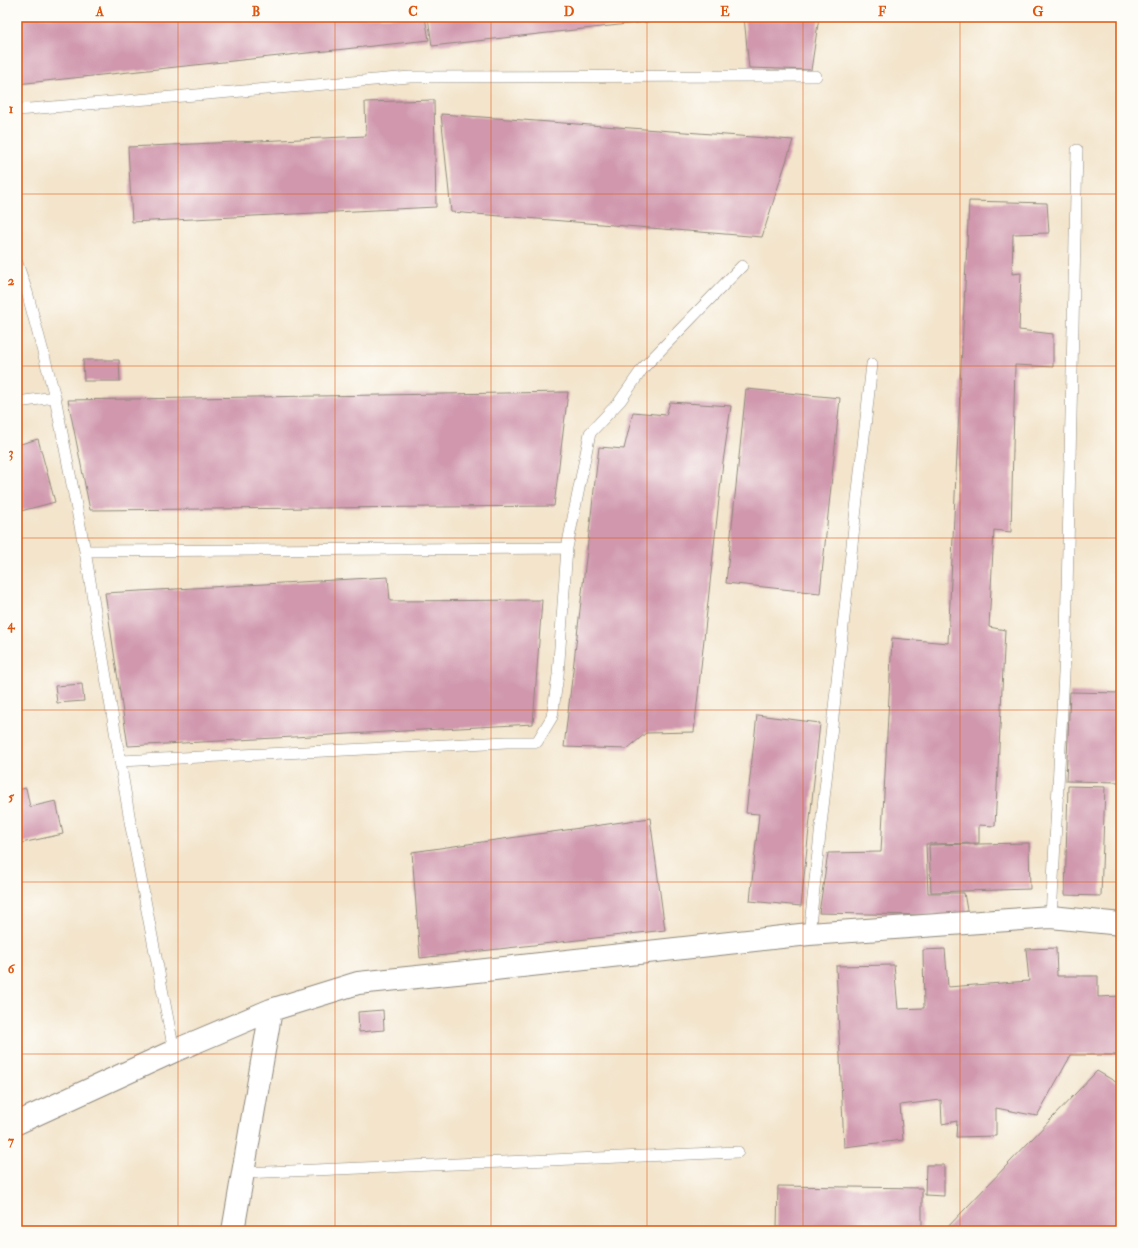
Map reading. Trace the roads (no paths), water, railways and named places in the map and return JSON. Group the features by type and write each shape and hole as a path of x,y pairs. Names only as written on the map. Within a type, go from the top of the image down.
{"street":[{"path":"17,1123 174,1051 271,1010 358,983 493,970 809,934 1052,917 1121,924"},
{"path":"233,1231 271,1010"}],"lane":[{"path":"17,110 410,77 816,76"},
{"path":"1052,917 1066,636 1077,150"},
{"path":"17,263 27,292 55,397 85,551 131,827 174,1051"},
{"path":"121,761 507,742 537,742 552,717 558,675 567,548 590,433 620,401 642,368 742,266"},
{"path":"809,934 872,364"},
{"path":"17,402 55,397"},
{"path":"85,551 567,548"},
{"path":"244,1173 738,1152"}]}
